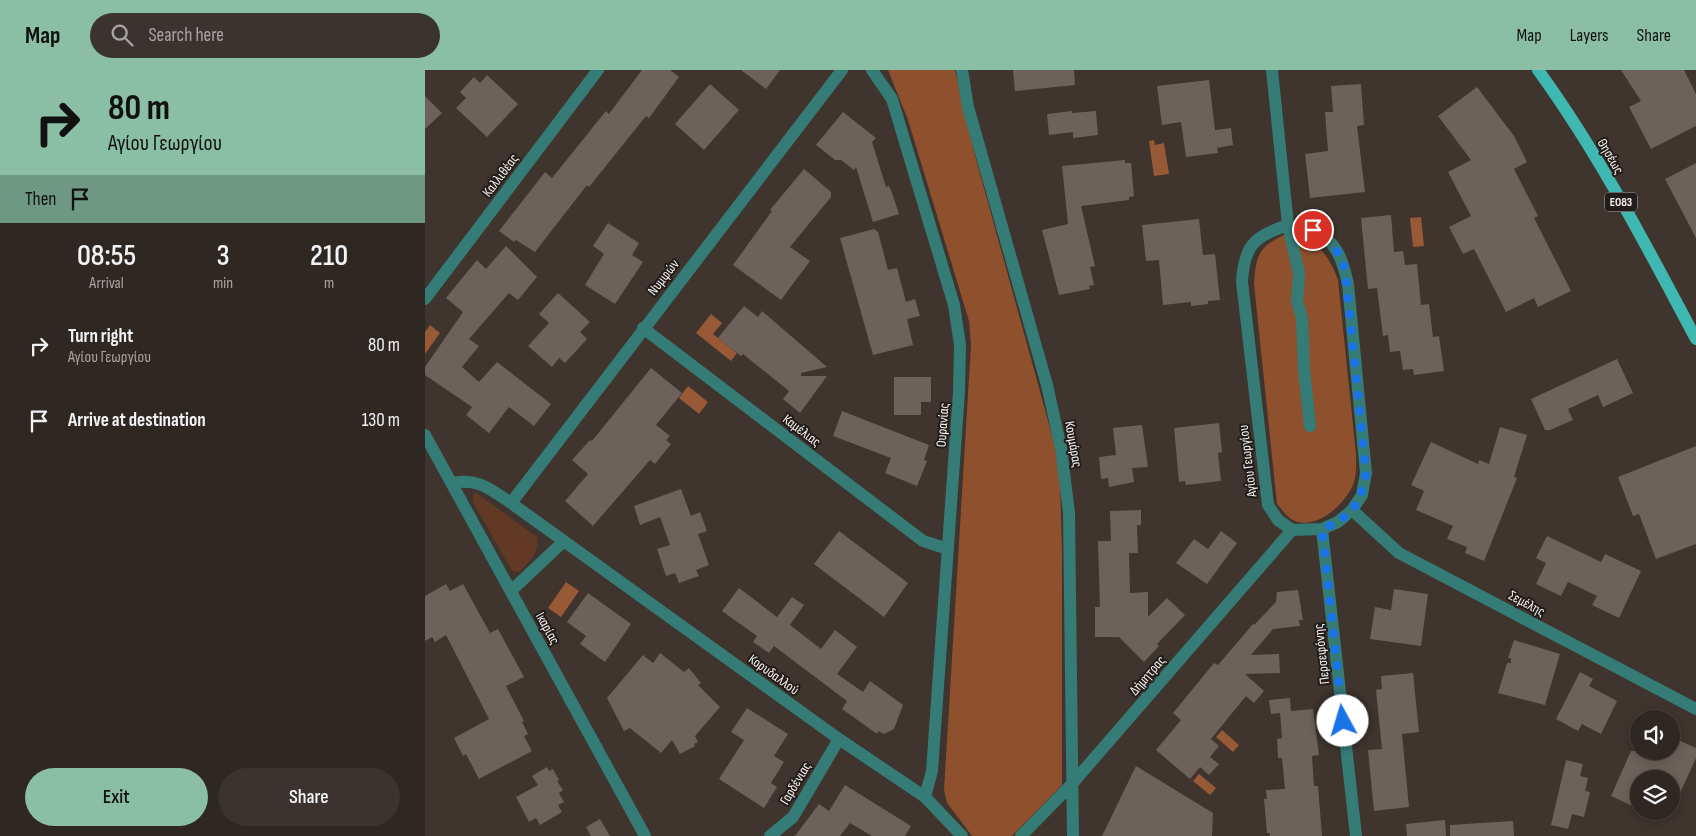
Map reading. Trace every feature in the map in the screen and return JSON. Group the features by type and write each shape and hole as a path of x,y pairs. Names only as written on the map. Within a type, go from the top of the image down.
{"main road":[{"name":"Θησέως","path":"1538,70 1587,144 1647,248 1696,339"}],"street":[{"name":"Καλλιθέας","path":"425,299 598,70"},
{"name":"Νυμφών","path":"511,503 842,70"},
{"name":"Ουρανίας","path":"871,70 892,99 954,305 960,345 959,392 932,771 925,796"},
{"name":"Κουμάρας","path":"962,70 968,107 1047,385 1061,448 1069,513 1073,836"},
{"path":"1272,70 1288,225 1299,274 1297,301 1302,318 1304,369 1310,426"},
{"path":"1288,225 1313,230 1331,242 1342,258 1348,284 1366,473 1362,495 1352,510 1337,522 1322,529 1292,530"},
{"name":"Αγίου Γεωργίου","path":"1288,225 1254,241 1243,261 1242,282 1267,505 1278,520 1292,530"},
{"name":"Καμέλιας","path":"643,328 923,541 948,549"},
{"name":"Ικαρίας","path":"425,435 645,836"},
{"name":"Κορυδαλλού","path":"452,483 467,480 484,485 511,503 839,740 925,796 962,836"},
{"name":"Σεμέλης","path":"1352,510 1399,553 1696,709"},
{"name":"Περσεφόνης","path":"1322,529 1356,836"},
{"name":"Δήμητρας","path":"1021,836 1071,785 1292,530"},
{"path":"511,591 563,541"},
{"name":"Γαρδένιας","path":"770,836 793,817 839,740"}],"shaded area":[{"path":"888,70 955,70 976,159 1055,446 1060,478 1062,550 1062,785 1012,836 972,836 947,803 944,790 971,345 969,321 908,120"},
{"path":"1154,140 1155,145 1164,143 1169,174 1154,176 1149,141"},
{"path":"1421,217 1424,246 1413,247 1410,218"},
{"path":"1286,234 1305,240 1319,249 1330,262 1338,280 1356,454 1356,470 1353,485 1344,500 1323,518 1307,523 1292,519 1277,504 1254,284 1260,253 1269,243"},
{"path":"711,314 722,323 713,334 737,353 731,361 696,333"},
{"path":"430,325 440,333 425,354 425,332"},
{"path":"688,386 708,402 699,414 679,398"},
{"path":"473,494 478,494 537,537 538,542 535,552 530,561 519,572 512,571 473,502"},
{"path":"566,582 579,591 561,617 548,608"},
{"path":"1222,730 1239,745 1233,752 1216,737"},
{"path":"1199,774 1216,788 1210,795 1193,781"}],"building":[{"path":"642,70 670,70 679,77 649,118 646,116 589,187 587,185 535,252 516,240 514,242 499,231 545,172 552,178 606,111 609,114"},
{"path":"741,70 780,70 766,89"},
{"path":"1013,70 1074,70 1075,85 1015,91"},
{"path":"1621,70 1684,70 1696,94 1696,126 1651,149 1629,107 1641,101"},
{"path":"487,75 518,104 487,137 456,108 466,98 460,92 474,77 480,83"},
{"path":"1209,80 1215,130 1231,128 1233,145 1217,148 1218,153 1186,157 1181,122 1162,125 1157,86"},
{"path":"710,84 739,110 704,150 675,124"},
{"path":"1361,84 1364,125 1357,126 1365,192 1310,198 1305,154 1328,151 1325,112 1333,112 1331,86"},
{"path":"1477,87 1514,136 1527,162 1514,169 1538,216 1534,218 1571,291 1538,307 1534,298 1506,312 1474,249 1463,254 1449,227 1471,216 1448,172 1471,160 1438,116"},
{"path":"425,96 442,113 425,129"},
{"path":"1072,111 1072,113 1096,111 1098,135 1073,138 1073,132 1049,135 1047,114"},
{"path":"843,112 876,138 872,142 886,187 889,186 899,214 873,222 856,167 854,170 841,160 835,160 816,145"},
{"path":"1125,160 1125,163 1131,163 1134,196 1129,197 1129,200 1081,206 1095,266 1090,267 1094,285 1089,286 1090,289 1059,295 1042,230 1068,224 1062,166"},
{"path":"1696,163 1696,238 1665,179"},
{"path":"804,169 831,192 831,197 790,247 810,261 781,300 733,265 772,211 770,210"},
{"path":"1391,215 1394,252 1403,251 1405,265 1417,264 1421,305 1429,304 1433,337 1439,336 1444,371 1414,375 1413,369 1403,370 1400,351 1390,352 1388,335 1383,336 1377,288 1368,289 1361,218"},
{"path":"1199,219 1203,255 1215,254 1220,300 1191,306 1191,302 1163,305 1159,260 1146,261 1142,225"},
{"path":"608,223 639,243 632,255 643,262 615,304 585,285 604,254 593,246"},
{"path":"874,229 878,232 888,270 897,268 906,302 915,299 920,316 907,319 913,345 873,355 840,238"},
{"path":"506,246 537,277 518,300 509,293 469,339 479,346 462,367 479,382 497,362 551,404 534,426 509,407 489,433 466,415 472,407 425,375 425,367 463,312 446,298 477,260 486,269"},
{"path":"558,293 590,322 580,332 587,339 565,363 559,358 552,367 528,346 549,323 539,314"},
{"path":"744,306 758,317 762,311 827,367 801,373 801,376 827,376 800,413 783,399 789,391 743,354 741,356 718,338"},
{"path":"1617,359 1633,393 1603,407 1598,395 1568,409 1573,420 1550,430 1545,430 1531,399"},
{"path":"651,368 682,393 656,425 670,436 666,440 671,444 655,464 650,460 593,526 565,501 588,474 572,460 590,440 592,441"},
{"path":"894,377 931,377 931,402 921,402 921,415 894,415"},
{"path":"842,411 929,445 924,460 927,461 917,486 885,473 891,458 833,436"},
{"path":"1219,423 1222,452 1218,453 1221,481 1186,485 1185,481 1179,482 1174,428"},
{"path":"1142,425 1148,467 1132,468 1134,482 1109,487 1108,478 1101,479 1099,457 1116,455 1113,428"},
{"path":"1500,427 1527,435 1514,477 1517,478 1484,561 1465,553 1467,547 1447,539 1453,526 1416,510 1424,491 1411,485 1431,442 1478,464 1479,460 1489,464"},
{"path":"1696,446 1696,544 1656,559 1639,514 1633,516 1618,477"},
{"path":"681,489 691,516 700,512 707,531 698,534 709,565 696,570 699,576 679,583 675,573 666,576 657,549 670,545 660,517 640,525 634,506"},
{"path":"1141,510 1141,525 1137,525 1138,553 1129,553 1130,593 1148,592 1148,617 1167,598 1185,615 1157,644 1159,646 1144,662 1119,637 1095,637 1095,607 1100,607 1098,541 1111,541 1110,511"},
{"path":"839,531 908,583 884,617 814,564"},
{"path":"1221,531 1237,543 1207,584 1176,563 1194,539 1208,549"},
{"path":"1547,536 1601,562 1605,554 1641,571 1619,618 1592,605 1597,596 1568,582 1561,596 1536,584 1546,563 1536,558"},
{"path":"446,584 450,591 463,584 490,633 498,629 524,677 506,686 524,721 522,722 528,734 524,736 532,751 479,779 466,754 463,756 454,738 489,719 446,635 435,642 432,637 425,641 425,596"},
{"path":"739,588 777,617 792,597 804,605 790,625 821,649 835,630 857,647 837,674 863,692 870,681 903,705 894,729 884,734 878,731 877,734 842,709 847,701 774,646 769,653 753,642 757,636 722,611"},
{"path":"1394,589 1428,594 1421,646 1370,639 1375,607 1391,610"},
{"path":"1298,590 1303,620 1299,620 1300,626 1273,629 1251,655 1279,654 1280,673 1245,674 1264,691 1254,703 1246,696 1211,739 1219,746 1210,757 1219,764 1209,775 1200,767 1190,779 1156,750 1181,720 1173,713 1214,663 1218,665 1253,624 1276,602 1277,592"},
{"path":"588,593 631,624 605,662 580,644 586,636 567,622"},
{"path":"1514,640 1560,654 1545,705 1498,693 1507,663 1511,663 1511,658 1508,658"},
{"path":"660,653 684,672 689,668 701,683 698,685 720,707 695,736 698,742 694,744 695,746 680,754 672,740 661,753 630,728 624,731 607,698 643,655 653,663"},
{"path":"1580,672 1593,679 1589,686 1617,701 1601,734 1582,724 1578,731 1556,719"},
{"path":"1413,673 1419,732 1402,734 1409,807 1374,811 1368,750 1382,749 1376,690 1382,689 1381,676"},
{"path":"1290,698 1291,711 1313,709 1319,755 1312,756 1314,786 1318,786 1322,836 1270,836 1270,833 1267,833 1264,799 1267,799 1266,790 1285,789 1282,758 1278,758 1277,739 1282,738 1280,713 1271,714 1269,700"},
{"path":"747,708 788,734 774,756 784,762 771,783 777,787 764,808 719,779 744,740 731,732"},
{"path":"1680,741 1696,748 1696,758 1680,793 1680,770 1630,770 1630,805 1611,796 1630,753 1630,760 1680,760"},
{"path":"1566,760 1583,764 1580,776 1588,778 1585,791 1590,792 1584,817 1572,814 1568,829 1551,825"},
{"path":"1136,766 1213,813 1212,836 1102,836"},
{"path":"547,767 549,771 553,769 559,780 557,781 563,790 559,793 564,802 558,805 562,812 540,825 536,818 529,822 516,797 538,785 532,776"},
{"path":"845,785 911,826 905,836 872,836 850,823 840,836 795,836 819,804 829,811"},
{"path":"600,819 610,836 591,836 586,827"},
{"path":"1445,820 1446,836 1407,836 1406,824"},
{"path":"1513,821 1514,836 1450,836 1450,825"}],"route":[{"path":"1313,230 1331,242 1342,258 1348,284 1366,473 1362,495 1352,510 1337,522 1322,529 1343,721"}]}
